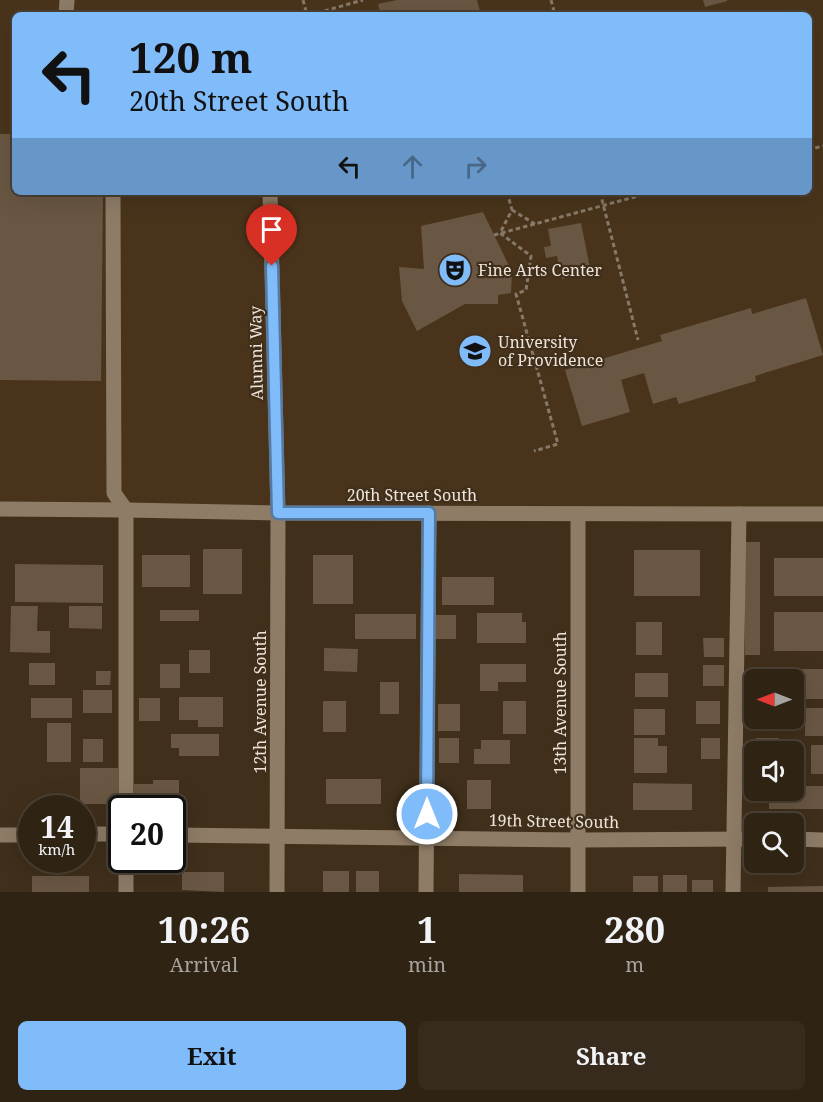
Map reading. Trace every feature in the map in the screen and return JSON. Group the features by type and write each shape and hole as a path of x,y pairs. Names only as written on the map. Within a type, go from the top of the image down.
{"street":[{"path":"113,195 114,493 126,510 126,795"},
{"name":"Alumni Way","path":"270,195 278,513"},
{"name":"20th Street South","path":"0,509 278,513 823,514"},
{"name":"12th Avenue South","path":"277,892 278,513"},
{"path":"426,892 429,513"},
{"name":"13th Avenue South","path":"578,514 578,892"},
{"path":"733,892 739,514"},
{"path":"0,835 18,835"},
{"name":"19th Street South","path":"186,835 578,840 744,838"},
{"path":"804,839 823,840"},
{"path":"126,873 126,892"}],"path":[{"path":"320,12 363,0"},
{"path":"500,234 512,210 508,195"},
{"path":"601,195 638,340"},
{"path":"494,235 641,195"},
{"path":"512,210 536,224"},
{"path":"500,234 531,256 526,290 516,294 558,444 534,451"}],"shaded area":[{"name":"University of Providence","path":"0,0 823,0 823,515 0,509"}],"building":[{"path":"397,0 477,0 480,12 380,12 378,4"},
{"path":"703,0 727,0 727,1 705,7"},
{"path":"0,134 12,134 12,195 103,195 101,381 0,380"},
{"name":"Fine Arts Center","path":"483,212 512,272 511,293 498,295 498,304 465,304 417,331 402,301 399,267 424,269 421,226"},
{"path":"581,223 591,273 562,279 557,256 546,258 544,247 551,246 548,229"},
{"path":"806,298 823,355 755,376 756,381 679,404 676,397 653,404 644,373 621,380 630,412 582,426 565,370 662,341 660,335 751,308 752,314"},
{"path":"745,542 760,542 760,655 745,655"},
{"path":"203,549 242,549 242,594 203,594"},
{"path":"634,550 700,550 700,596 634,596"},
{"path":"142,555 190,555 190,587 142,587"},
{"path":"313,555 353,555 353,604 313,604"},
{"path":"774,558 823,558 823,596 774,596"},
{"path":"15,564 103,565 103,603 15,602"},
{"path":"442,577 494,577 494,605 442,605"},
{"path":"11,606 38,606 37,631 50,631 50,653 10,652"},
{"path":"69,606 102,606 102,629 69,628"},
{"path":"160,610 199,610 199,621 160,621"},
{"path":"774,612 823,612 823,651 774,651"},
{"path":"477,613 522,613 522,622 526,622 526,643 477,643"},
{"path":"355,614 416,614 416,639 355,639"},
{"path":"434,615 456,615 456,639 434,639"},
{"path":"636,622 662,622 662,655 636,655"},
{"path":"703,638 724,638 724,657 704,657"},
{"path":"324,648 358,649 357,672 324,671"},
{"path":"189,650 210,650 210,673 189,673"},
{"path":"29,663 55,663 55,685 29,685"},
{"path":"160,664 180,664 180,688 160,688"},
{"path":"480,664 526,664 526,682 498,682 498,691 480,691"},
{"path":"703,665 724,665 724,686 703,686"},
{"path":"804,669 823,669 823,699 804,699"},
{"path":"96,671 111,671 110,685 96,685"},
{"path":"635,673 668,673 668,697 635,697"},
{"path":"380,682 399,682 399,714 380,714"},
{"path":"83,690 112,690 112,713 83,713"},
{"path":"179,697 223,697 223,727 198,727 198,720 179,720"},
{"path":"31,698 72,698 72,718 31,718"},
{"path":"139,698 160,698 160,721 139,721"},
{"path":"323,701 346,701 346,732 323,732"},
{"path":"503,701 526,701 526,734 503,734"},
{"path":"696,701 720,701 720,724 696,724"},
{"path":"438,704 460,704 460,731 438,731"},
{"path":"805,708 823,708 823,736 805,736"},
{"path":"634,709 665,709 665,735 634,735"},
{"path":"47,723 71,723 71,762 47,762"},
{"path":"171,734 219,734 219,756 179,756 179,748 171,748"},
{"path":"439,738 459,738 459,763 439,763"},
{"path":"634,738 658,738 658,746 667,746 667,773 634,773"},
{"path":"701,738 720,738 720,759 701,759"},
{"path":"756,738 779,738 779,741 756,741"},
{"path":"83,739 103,739 103,762 83,762"},
{"path":"481,740 510,740 510,764 474,764 474,749 481,749"},
{"path":"811,745 823,745 823,774 811,774"},
{"path":"80,768 118,768 118,795 108,795 108,804 96,804 96,795 80,795"},
{"path":"326,779 381,779 381,804 326,804"},
{"path":"153,780 179,780 179,795 134,795 134,784 153,784"},
{"path":"467,780 491,780 491,809 467,809"},
{"path":"633,783 692,784 692,810 633,810"},
{"path":"804,786 823,786 823,809 769,809 769,801 804,801"},
{"path":"323,871 349,871 349,892 323,892"},
{"path":"356,871 379,871 379,892 356,892"},
{"path":"224,872 224,892 182,890 182,873"},
{"path":"459,874 523,875 523,892 459,892"},
{"path":"663,875 687,875 687,892 663,892"},
{"path":"32,876 89,876 89,892 32,892"},
{"path":"633,876 658,876 658,892 633,892"},
{"path":"692,880 713,880 713,892 692,892"},
{"path":"823,886 823,892 768,892 768,887"}],"place":[{"name":"Fine Arts Center","path":"455,270"},
{"name":"University of Providence","path":"475,351"}],"route":[{"path":"272,266 278,513 429,513 427,814"}]}
